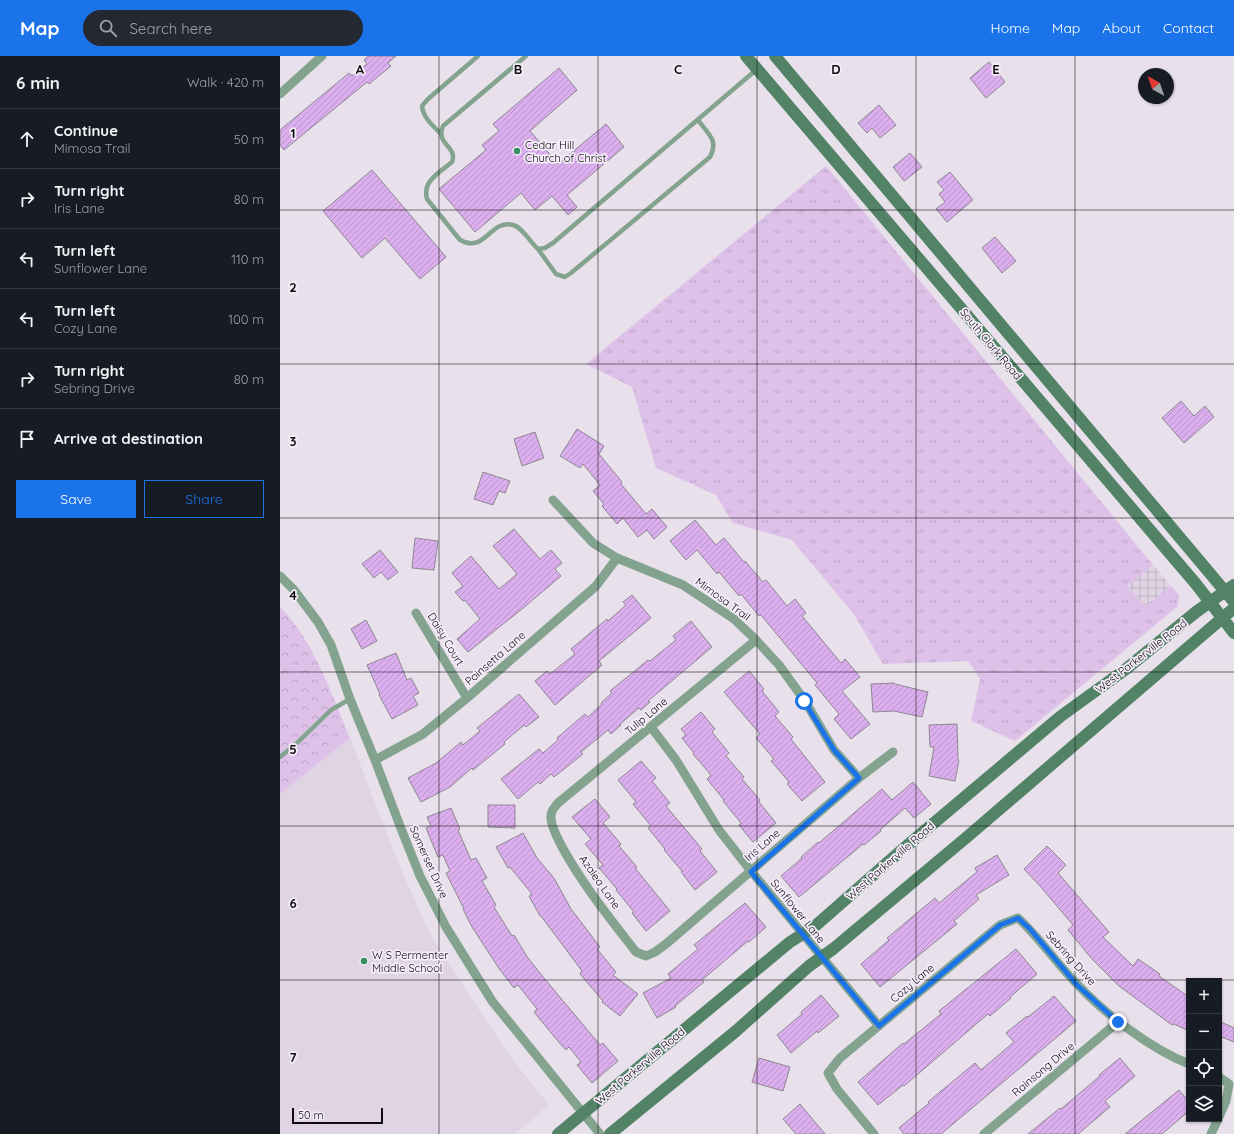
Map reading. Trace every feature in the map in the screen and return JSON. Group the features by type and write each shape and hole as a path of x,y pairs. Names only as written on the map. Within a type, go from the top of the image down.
{"main road":[{"name":"South Clark Road","path":"746,56 1191,578 1234,633"},
{"name":"South Clark Road","path":"774,56 1230,588 1234,602"},
{"path":"758,69 774,56"},
{"name":"West Parkerville Road","path":"558,1134 790,942 814,927 902,849 1061,716 1126,669 1209,602 1230,588"},
{"name":"West Parkerville Road","path":"610,1134 736,1031 810,966 833,950 1234,608"}],"street":[{"path":"280,94 322,56"},
{"name":"Mimosa Trail","path":"553,500 593,543 617,558 683,585 734,619 779,665 804,701 834,750 859,778"},
{"name":"Poinsetta Lane","path":"375,760 423,734 467,698 596,586 617,558"},
{"name":"Somerset Drive","path":"280,576 294,590 318,622 331,645 350,699 420,876 454,940 492,1001 600,1134"},
{"name":"Daisy Court","path":"416,613 467,698"},
{"name":"Tulip Lane","path":"552,810 558,803 756,640"},
{"name":"Sunflower Lane","path":"651,727 676,760 719,830 751,872 879,1026"},
{"name":"Iris Lane","path":"646,956 655,952 666,944 859,778 893,752"},
{"name":"Azalea Lane","path":"552,810 551,820 554,831 570,861 592,896 636,952 646,956"},
{"name":"Sebring Drive","path":"1018,918 1030,929 1077,985 1118,1022 1149,1043 1178,1060 1186,1063"},
{"name":"Cozy Lane","path":"874,1134 837,1089 828,1073 840,1058 1000,925 1018,918"},
{"name":"Rainsong Drive","path":"984,1134 1118,1022"},
{"path":"1222,1079 1229,1084 1226,1101 1222,1110"},
{"path":"1211,1134 1216,1122"}],"lane":[{"path":"478,56 428,99 422,106 422,111 426,118 440,133 441,138 452,151 454,158 452,162 428,184 425,192 427,199 460,240 466,243 472,244 479,242 497,227 513,225 520,228 532,244 538,249 556,274 565,277 710,157 714,149 714,142 698,120"},
{"path":"440,133 443,126 526,56"},
{"path":"538,249 545,248 553,243 758,69"},
{"path":"280,757 296,744 331,710 350,699"}],"shaded area":[{"path":"1153,565 1171,586 1145,607 1127,585"},
{"name":"W S Permenter Middle School","path":"350,738 398,862 428,930 467,992 515,1063 549,1105 515,1134 280,1134 280,794"}],"green space":[{"path":"826,166 1153,565 1127,586 1145,606 1171,586 1179,595 1178,606 1015,741 971,721 980,679 968,661 883,664 853,613 792,540 733,523 716,495 656,468 632,387 586,364"},
{"path":"280,607 303,636 313,652 329,686 350,738 280,794"}],"building":[{"path":"368,56 396,56 388,63 391,66 369,84 367,82 284,150 280,145 280,130 349,73 352,76 367,64 364,60"},
{"path":"989,62 1005,82 986,98 970,78"},
{"name":"Cedar Hill Church of Christ","path":"559,68 577,90 530,131 558,164 606,124 624,147 567,195 577,207 568,215 552,196 535,210 521,193 475,232 439,189 486,150 482,145 499,131 493,124"},
{"path":"879,105 896,125 880,138 872,128 867,133 858,123"},
{"path":"910,153 922,167 904,181 893,167"},
{"path":"372,170 446,257 420,279 385,238 362,258 323,211"},
{"path":"950,172 973,200 947,222 936,209 945,202 939,194 944,190 937,182"},
{"path":"995,237 1016,261 1002,273 982,248"},
{"path":"1181,401 1194,416 1205,406 1214,417 1184,443 1162,418"},
{"path":"577,429 604,446 599,454 622,482 621,484 646,514 652,509 667,527 654,539 647,530 638,537 623,518 617,524 602,506 604,504 593,491 600,485 583,464 580,468 560,456"},
{"path":"535,432 544,458 522,466 514,439"},
{"path":"483,472 510,481 505,493 499,491 493,505 474,499"},
{"path":"695,520 716,545 724,538 763,582 766,580 787,606 795,599 806,613 802,616 841,663 845,659 860,677 842,691 870,724 851,739 834,719 839,714 815,685 817,683 761,615 759,616 741,594 739,596 719,572 717,574 697,550 686,560 670,541"},
{"path":"514,529 540,559 551,550 562,563 555,569 561,576 468,652 457,639 480,619 465,600 463,601 455,592 463,586 452,573 471,556 499,589 517,574 493,546"},
{"path":"415,538 438,541 434,570 412,568"},
{"path":"380,550 398,572 388,580 381,572 374,578 362,564"},
{"path":"632,595 651,618 599,661 602,665 555,705 535,681 547,671 550,674 575,654 571,649 607,619 608,621 626,605 623,602"},
{"path":"366,620 377,641 362,649 351,629"},
{"path":"691,621 712,647 648,701 650,702 641,710 639,708 620,724 621,725 611,734 608,730 581,752 583,754 554,777 551,774 540,784 538,782 518,799 501,779 539,749 543,753 558,740 557,738 585,714 588,717 612,693 610,691 648,660 650,661 676,640 673,636"},
{"path":"396,653 407,680 411,678 419,693 413,696 418,705 392,719 379,695 380,694 367,665"},
{"path":"749,671 764,689 762,691 779,712 775,716 793,737 791,739 825,782 802,801 787,784 789,782 771,761 774,759 756,738 760,734 724,692"},
{"path":"894,683 928,692 922,717 894,711 873,712 871,684"},
{"path":"519,694 539,717 526,727 524,725 504,742 505,744 473,770 472,768 450,787 421,802 408,778 436,763 461,742 463,745 480,731 477,728"},
{"path":"701,712 715,729 712,732 729,753 726,756 744,777 742,779 760,800 759,802 776,823 753,842 739,825 741,823 707,779 711,775 693,754 694,753 682,738 686,735 681,729"},
{"path":"957,724 959,760 955,781 929,776 934,747 930,747 929,725"},
{"path":"641,761 656,778 652,781 670,803 666,806 702,849 700,851 717,872 695,890 648,828 651,826 633,804 636,802 618,780"},
{"path":"913,782 931,804 914,818 905,808 880,830 881,831 799,897 781,876 818,842 819,843 882,789 892,800"},
{"path":"595,799 610,817 603,823 621,844 619,846 637,867 635,868 670,911 646,931 632,913 634,912 616,890 617,889 599,868 603,865 585,844 591,839 572,817"},
{"path":"488,805 515,805 515,828 488,827"},
{"path":"451,808 460,829 458,830 471,860 476,858 487,878 482,881 496,905 494,907 512,936 514,935 528,958 600,1045 603,1043 618,1061 592,1083 577,1065 581,1062 569,1047 566,1050 534,1012 537,1009 518,985 514,988 500,970 472,927 446,873 450,871 443,855 438,857 426,828 431,826 427,817"},
{"path":"523,833 537,858 554,878 571,909 600,947 597,949 616,972 613,975 638,994 620,1016 602,1002 603,1001 580,974 582,971 540,916 529,896 532,894 510,867 508,868 496,847"},
{"path":"1047,846 1066,865 1058,873 1109,932 1103,937 1133,966 1138,959 1186,995 1186,1030 1174,1024 1172,1025 1119,986 1092,959 1068,930 1073,925 1024,869"},
{"path":"997,855 1009,875 976,895 979,899 954,921 957,924 880,987 861,964 889,940 887,938 935,898 939,903 977,872 975,868"},
{"path":"745,903 766,927 702,980 704,982 675,1006 676,1007 657,1018 643,993 671,978 668,974 698,949 694,945"},
{"path":"1016,949 1037,974 990,1016 988,1014 904,1086 903,1085 878,1105 858,1082 903,1043 904,1044 941,1014 939,1011"},
{"path":"821,995 839,1016 818,1033 817,1031 791,1053 777,1035 802,1014 801,1012"},
{"path":"1054,996 1076,1021 941,1134 904,1134 899,1128 975,1063 981,1070 1014,1042 1006,1033"},
{"path":"1222,1022 1234,1028 1234,1042 1222,1037"},
{"path":"759,1058 790,1067 783,1091 752,1082"},
{"path":"1120,1058 1135,1076 1105,1101 1110,1107 1078,1134 1028,1134 1060,1108 1061,1109"},
{"path":"1179,1090 1186,1098 1186,1114 1162,1134 1125,1134"},
{"path":"800,1104 825,1134 796,1134 783,1119"}],"place":[{"name":"Cedar Hill Church of Christ","path":"517,151"},
{"name":"W S Permenter Middle School","path":"364,961"}],"route":[{"path":"804,701 834,750 859,778 751,872 879,1026 1000,925 1018,918 1030,929 1077,985 1118,1022"}]}
